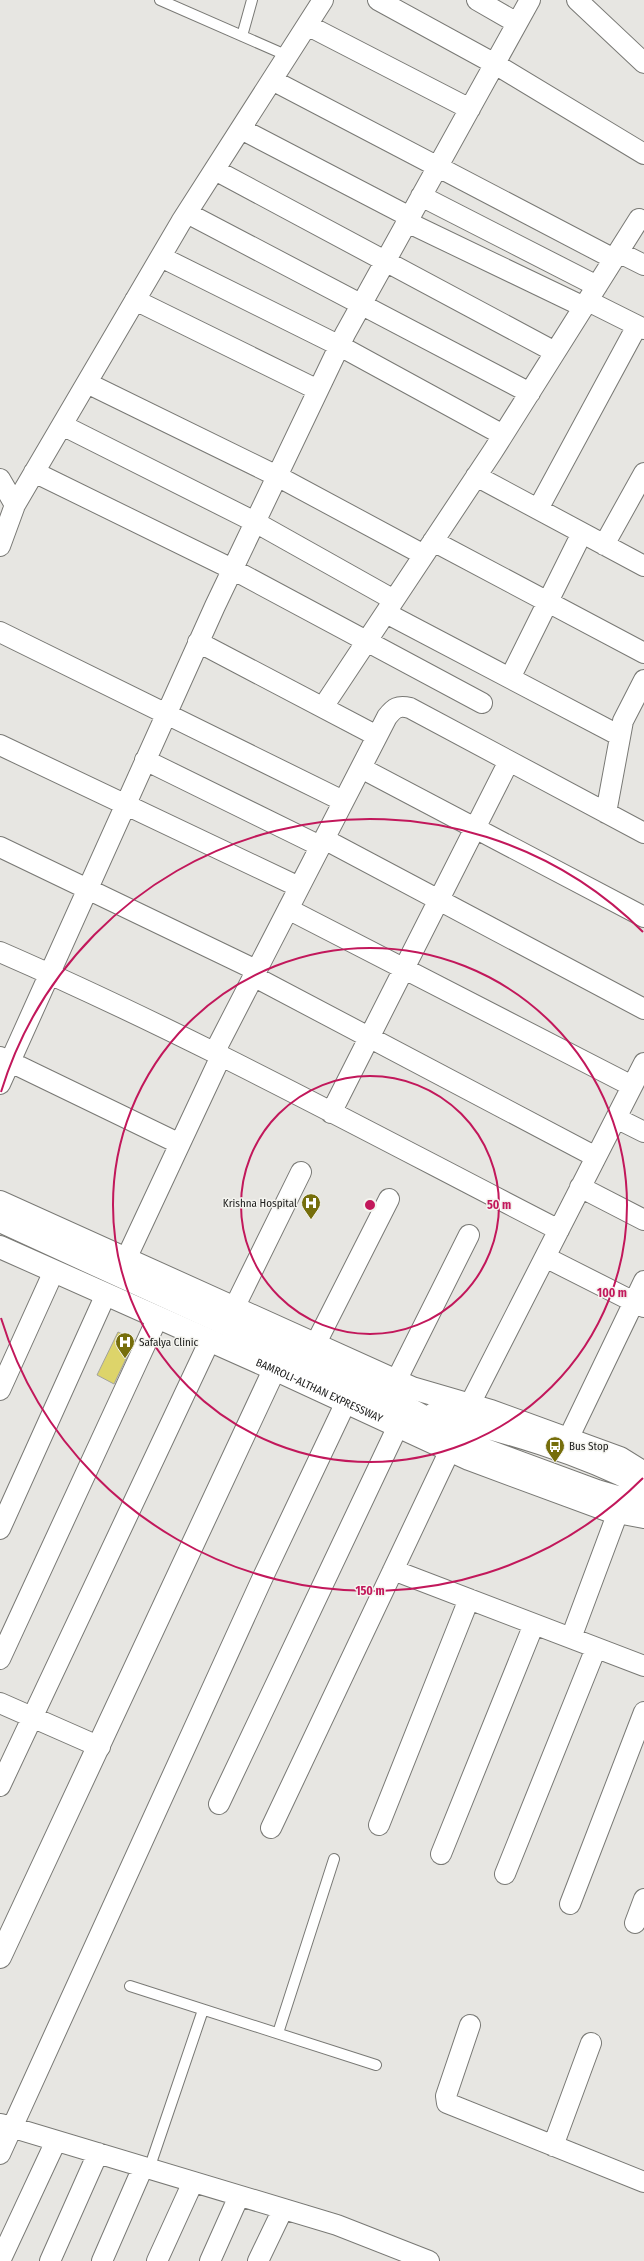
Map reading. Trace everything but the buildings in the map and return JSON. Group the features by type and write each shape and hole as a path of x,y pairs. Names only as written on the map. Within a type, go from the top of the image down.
{"main road":[{"path":"0,1202 234,1308 281,1351"},
{"name":"BAMROLI-ALTHAN EXPRESSWAY","path":"0,1221 281,1351 401,1416 450,1450 607,1510 644,1517"},
{"name":"BAMROLI-ALTHAN EXPRESSWAY","path":"2,1252 54,1271 210,1340 281,1351 346,1402 401,1416"},
{"path":"281,1351 315,1345 412,1388 470,1404 620,1458 644,1473"},
{"path":"0,1957 100,1747 281,1351"},
{"path":"401,1416 493,1428 615,1471 644,1486"},
{"path":"401,1416 483,1449 596,1491 644,1505"}],"street":[{"path":"2,536 15,505 160,257 323,0"},
{"path":"378,0 495,64 644,154"},
{"path":"477,0 517,23"},
{"path":"0,1084 5,1059 49,974 198,642 318,390 408,219 530,0"},
{"path":"577,0 644,64"},
{"path":"307,25 470,109"},
{"path":"272,80 437,168 616,256 644,265"},
{"path":"241,129 408,219 589,298"},
{"path":"215,170 386,260 555,352"},
{"path":"422,196 641,328 538,509"},
{"path":"187,213 530,393"},
{"path":"323,707 503,435 639,219"},
{"path":"160,257 340,346 503,435"},
{"path":"135,300 318,390"},
{"path":"87,383 428,548 548,602 644,653"},
{"path":"62,425 255,522 390,606 510,678 620,736"},
{"path":"34,472 232,569 482,703"},
{"path":"604,545 644,473"},
{"path":"476,476 644,566"},
{"path":"0,479 15,505"},
{"path":"510,678 582,533"},
{"path":"0,632 343,801"},
{"path":"198,642 377,736"},
{"path":"606,813 623,721 644,680"},
{"path":"126,1259 180,1144 217,1054 255,973 377,736 390,713 394,709 401,706 410,708 644,833"},
{"path":"0,745 299,887"},
{"path":"145,760 322,842 440,900 644,1009"},
{"path":"331,1113 368,1036 440,900 474,827 509,761"},
{"path":"361,768 644,917"},
{"path":"0,847 88,889 255,973 368,1036 596,1157"},
{"path":"288,909 632,1086"},
{"path":"0,952 217,1054 558,1230"},
{"path":"5,1059 180,1144"},
{"path":"470,1404 644,1062"},
{"path":"616,1118 644,1132"},
{"path":"234,1308 301,1172"},
{"path":"580,1187 644,1220"},
{"path":"315,1345 389,1198"},
{"path":"396,1381 469,1235"},
{"path":"545,1257 639,1305"},
{"path":"0,1390 54,1271"},
{"path":"568,1439 639,1305 644,1281"},
{"path":"0,1529 106,1294"},
{"path":"0,1658 158,1317"},
{"path":"0,1786 210,1340"},
{"path":"0,2154 6,2125 346,1402"},
{"path":"219,1804 401,1416"},
{"path":"271,1828 450,1450"},
{"path":"571,1638 618,1512"},
{"path":"393,1570 644,1666"},
{"path":"379,1825 469,1599"},
{"path":"441,1854 534,1624"},
{"path":"505,1874 596,1648"},
{"path":"0,1703 31,1718 100,1747"},
{"path":"570,1904 644,1712"},
{"path":"635,1923 644,1899"},
{"path":"470,2025 446,2096 447,2102 644,2182"},
{"path":"553,2146 591,2043"},
{"path":"6,2125 337,2225 429,2261"},
{"path":"0,2261 56,2141"},
{"path":"50,2261 98,2153"},
{"path":"102,2261 146,2168"},
{"path":"157,2261 193,2182"},
{"path":"210,2261 240,2196"},
{"path":"258,2261 282,2209"}],"lane":[{"path":"160,0 288,56"},
{"path":"242,36 252,0"},
{"path":"278,2033 334,1859"},
{"path":"130,1986 376,2064"},
{"path":"146,2168 203,2010"}],"place":[{"name":"Krishna Hospital","path":"311,1220"},
{"name":"Safalya Clinic","path":"125,1359"},
{"name":"Bus Stop","path":"555,1463"}]}
